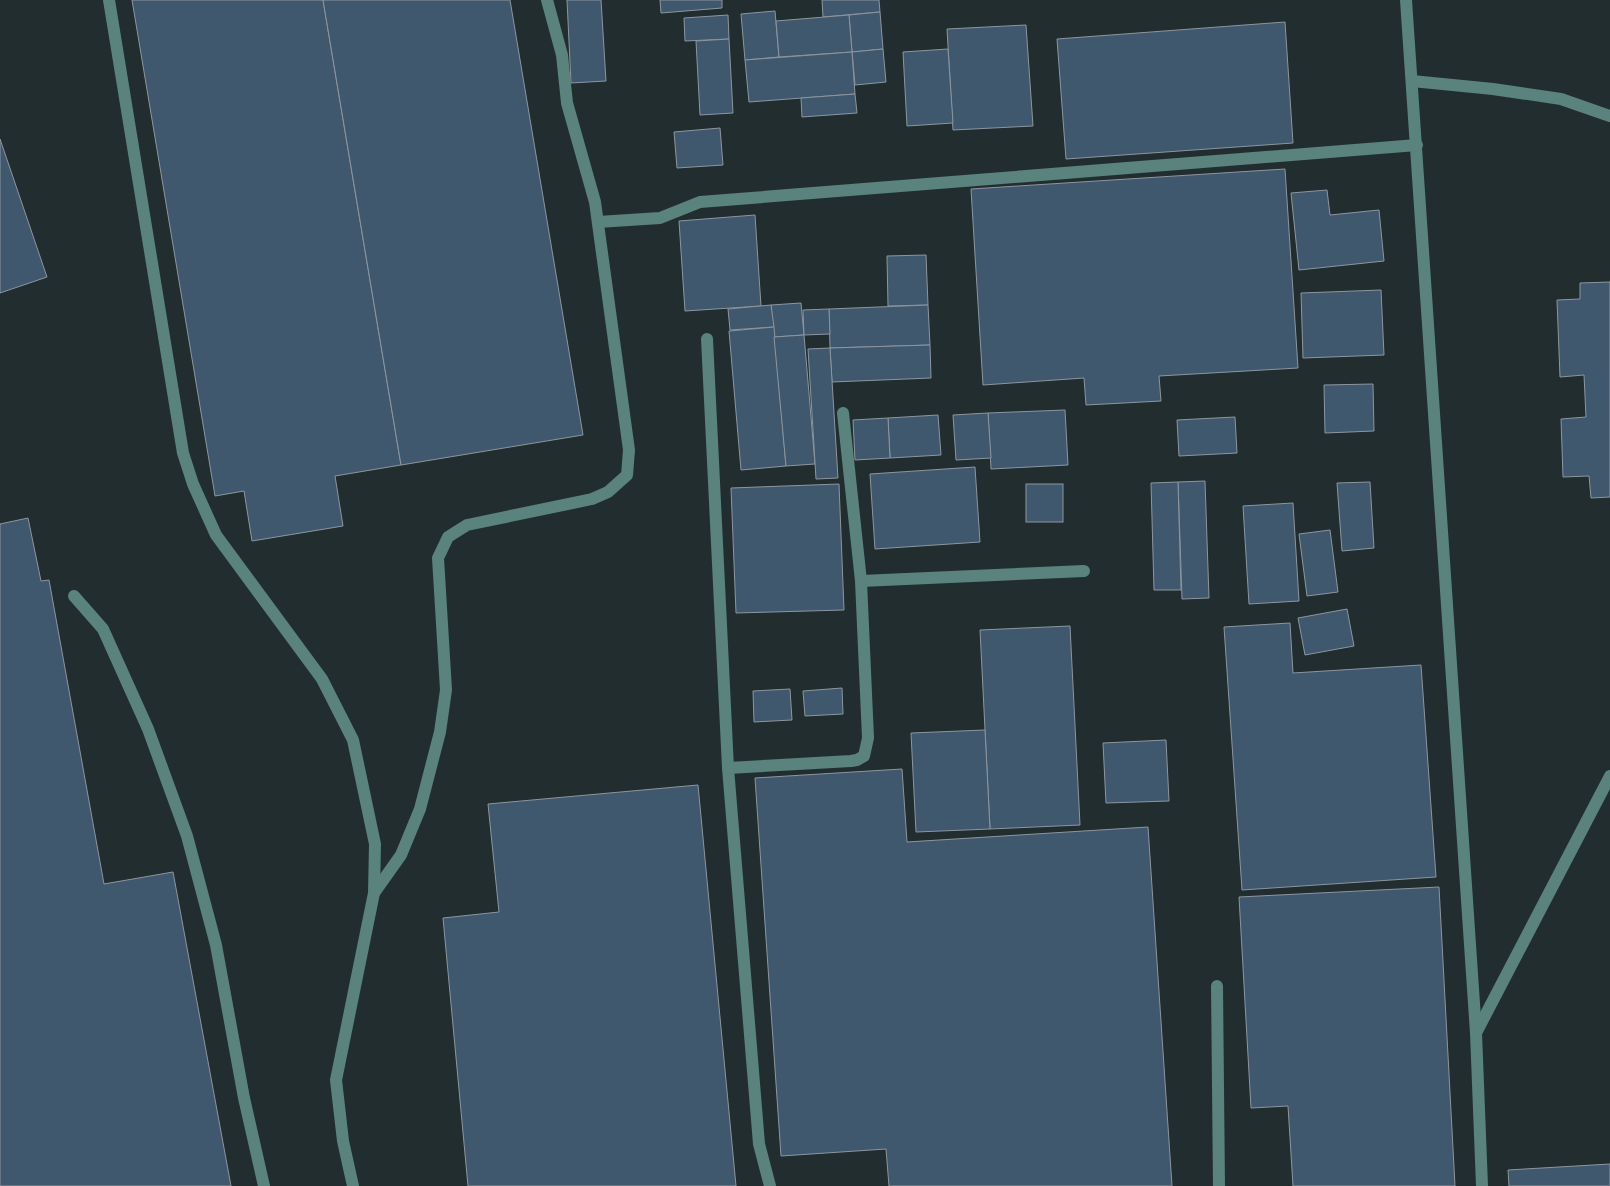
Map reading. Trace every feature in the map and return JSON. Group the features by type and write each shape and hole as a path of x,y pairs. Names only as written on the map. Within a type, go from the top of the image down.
{"lane":[{"path":"109,0 183,454 193,484 216,535 322,679 353,740 375,844 374,893 336,1080 342,1140 353,1186"},
{"path":"374,893 401,855 405,846 420,809 440,732 446,690 438,558 448,537 467,525 592,499 608,492 627,476 629,450 596,202 567,103 562,55 547,0"},
{"path":"1406,0 1476,1034 1482,1186"},
{"path":"1412,81 1494,89 1561,99 1610,116"},
{"path":"598,222 660,218 700,202 1417,145"},
{"path":"707,339 728,768 760,1144 770,1186"},
{"path":"728,768 851,761 864,756 868,738 861,581 843,414"},
{"path":"861,581 1084,571"},
{"path":"74,596 103,629 148,728 187,836 216,945 244,1098 264,1186"},
{"path":"1476,1034 1610,776"},
{"path":"1217,986 1219,1186"}],"building":[{"path":"132,0 323,0 401,465 335,476 343,526 252,541 244,491 215,496"},
{"path":"323,0 510,0 583,435 401,465"},
{"path":"567,0 601,0 606,81 571,83"},
{"path":"660,0 722,0 722,8 661,13"},
{"path":"822,0 879,0 880,12 823,17"},
{"path":"775,11 779,57 745,60 741,14"},
{"path":"880,12 883,49 852,52 849,15"},
{"path":"728,15 729,39 685,41 684,18"},
{"path":"849,15 852,52 779,57 776,21"},
{"path":"1285,22 1293,143 1066,159 1057,39"},
{"path":"1026,25 1033,126 953,130 947,29"},
{"path":"729,39 733,113 700,115 696,41"},
{"path":"883,49 886,82 855,85 852,52"},
{"path":"948,49 953,123 907,126 903,52"},
{"path":"852,52 855,94 749,102 745,60"},
{"path":"855,94 857,113 802,117 801,98"},
{"path":"720,128 723,165 677,168 674,132"},
{"path":"0,139 47,277 0,293"},
{"path":"1285,169 1298,368 1159,376 1161,401 1086,405 1084,378 983,385 971,189"},
{"path":"1327,190 1330,215 1379,210 1384,261 1299,270 1291,193"},
{"path":"755,215 761,306 685,311 679,221"},
{"path":"926,255 928,305 888,306 887,256"},
{"path":"1610,282 1610,497 1591,498 1589,476 1563,477 1561,419 1586,417 1584,375 1560,377 1557,300 1580,299 1580,283"},
{"path":"1381,290 1384,355 1303,358 1301,293"},
{"path":"801,303 804,335 774,337 771,305"},
{"path":"771,305 774,327 730,330 728,309"},
{"path":"928,305 930,345 830,348 829,309"},
{"path":"829,309 830,334 804,335 803,310"},
{"path":"774,327 786,466 741,470 729,331"},
{"path":"804,335 815,464 786,466 774,337"},
{"path":"930,345 931,378 832,382 830,348"},
{"path":"830,348 838,478 816,479 808,349"},
{"path":"1373,384 1374,431 1325,433 1324,385"},
{"path":"1065,410 1068,465 991,469 988,413"},
{"path":"988,413 991,458 956,460 953,415"},
{"path":"938,415 941,455 890,458 888,418"},
{"path":"1235,417 1237,453 1179,456 1177,420"},
{"path":"888,418 890,458 855,460 853,420"},
{"path":"975,467 980,542 875,549 870,474"},
{"path":"1205,481 1209,598 1182,599 1178,482"},
{"path":"1178,482 1181,590 1154,590 1151,483"},
{"path":"1370,482 1374,548 1342,551 1337,483"},
{"path":"839,484 844,610 736,613 731,488"},
{"path":"1026,484 1063,484 1063,522 1026,522"},
{"path":"1293,503 1299,601 1249,604 1243,506"},
{"path":"28,518 41,581 49,580 104,884 173,872 231,1186 0,1186 0,524"},
{"path":"1330,530 1338,592 1307,596 1299,534"},
{"path":"1347,609 1354,646 1305,655 1298,618"},
{"path":"1290,623 1293,673 1421,665 1436,877 1242,890 1224,627"},
{"path":"1070,626 1080,825 990,829 980,630"},
{"path":"842,688 843,714 805,716 803,691"},
{"path":"790,689 792,720 754,722 753,691"},
{"path":"985,730 990,829 916,832 911,733"},
{"path":"1166,740 1169,801 1106,803 1103,743"},
{"path":"902,769 907,842 1148,827 1172,1186 889,1186 886,1149 781,1156 755,778"},
{"path":"698,785 736,1186 468,1186 443,918 499,912 488,804"},
{"path":"1439,887 1455,1186 1293,1186 1288,1106 1251,1108 1239,897"},
{"path":"1610,1164 1610,1186 1509,1186 1508,1170"}]}
